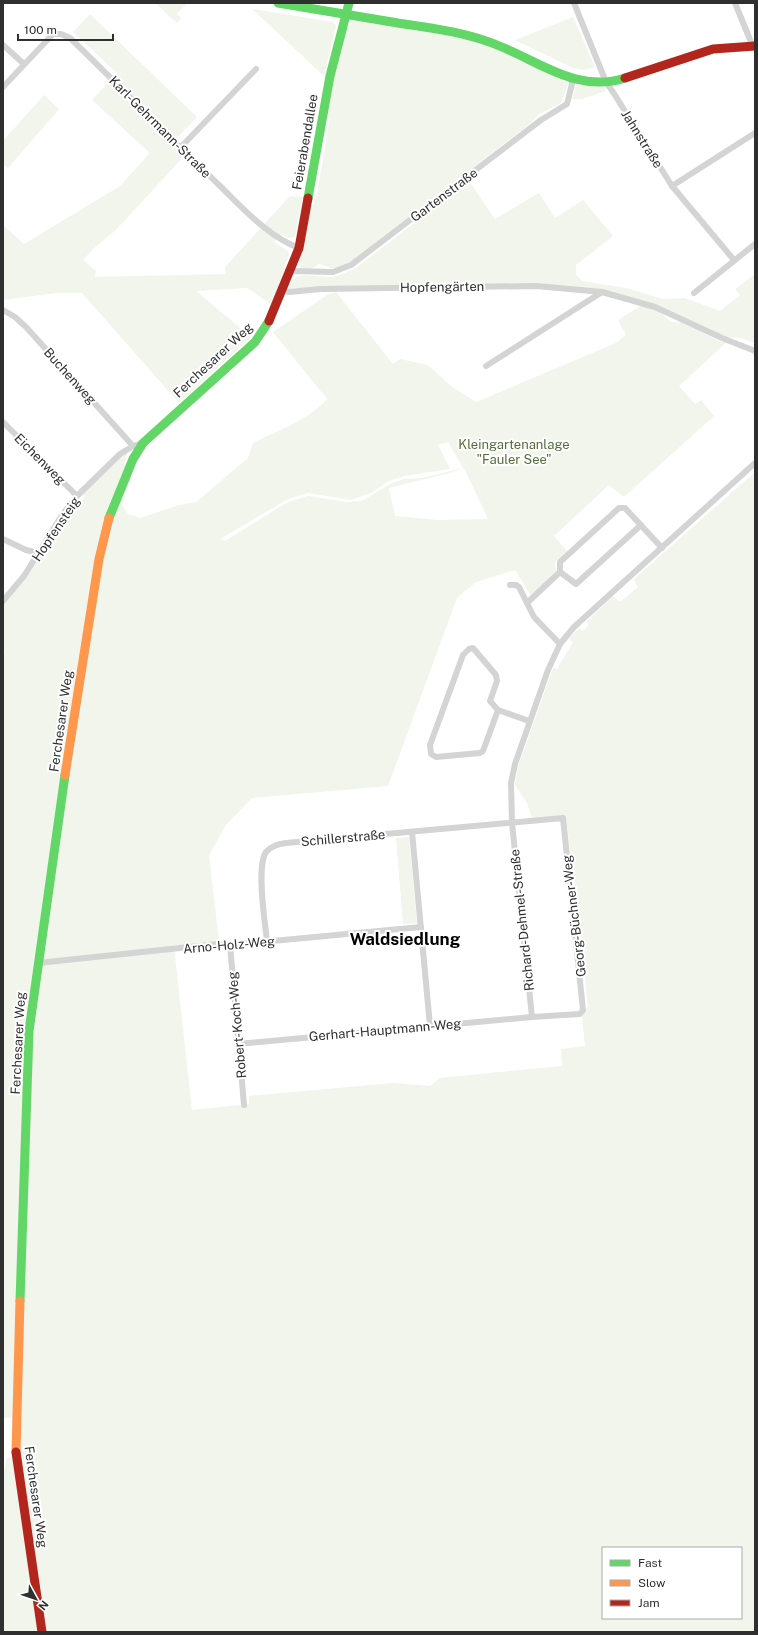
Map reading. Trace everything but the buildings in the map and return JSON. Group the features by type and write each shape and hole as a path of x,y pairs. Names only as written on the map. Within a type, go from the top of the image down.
{"street":[{"path":"278,3 444,30 486,40 513,51 573,80 584,82 616,81 705,51 754,48 735,3"},
{"name":"Feierabendallee","path":"283,287 292,271 299,248 330,76 349,3"},
{"name":"Jahnstraße","path":"574,3 606,82 672,186 734,260"},
{"name":"Karl-Gehrmann-Straße","path":"3,87 53,34 61,34 70,38 180,148 268,231 286,243 299,248"},
{"path":"3,45 24,64"},
{"path":"180,148 256,69"},
{"name":"Gartenstraße","path":"292,271 333,272 351,266 541,120 567,104 573,80"},
{"path":"672,186 755,133"},
{"path":"694,293 755,244"},
{"name":"Hopfengärten","path":"283,287 290,292 320,289 536,286 602,292 655,307 722,338 741,344 755,351"},
{"name":"Ferchesarer Weg","path":"42,1632 14,1444 29,1031 31,1008 84,649 99,559 112,508 133,459 143,442 262,335 272,316 283,287"},
{"path":"486,366 602,292"},
{"name":"Buchenweg","path":"3,310 15,317 26,327 133,446"},
{"path":"521,345 524,351"},
{"name":"Eichenweg","path":"3,422 77,496"},
{"name":"Ferchesarer Weg","path":"133,446 143,442"},
{"name":"Hopfensteig","path":"3,601 24,576 62,515 77,496 120,454 133,446"},
{"name":"Richard-Dehmel-Straße","path":"532,1017 512,823 511,783 529,721 548,670 560,644 574,627 755,463"},
{"path":"527,603 560,572 560,562 619,508 625,508 662,548"},
{"path":"560,572 576,584 641,525"},
{"path":"3,539 26,550 39,553"},
{"path":"510,585 516,584 519,587 534,617 560,644"},
{"path":"498,710 483,751 480,753 436,757 431,754 430,745 463,655 469,649 473,648 496,675 497,681 490,701 498,710 529,721"},
{"name":"Georg-Büchner-Weg","path":"512,823 563,818 584,1004 583,1010 580,1014 532,1017"},
{"name":"Schillerstraße","path":"267,941 261,873 262,861 266,852 273,846 286,843 512,823"},
{"path":"412,832 430,1026"},
{"name":"Arno-Holz-Weg","path":"38,963 218,944 230,945 421,927"},
{"name":"Robert-Koch-Weg","path":"230,945 244,1105"},
{"name":"Gerhart-Hauptmann-Weg","path":"238,1044 532,1017"}],"green space":[{"path":"155,3 187,3 177,14 181,18 177,23"},
{"path":"252,9 333,22 336,26 324,76"},
{"path":"90,14 197,117 172,143 184,156 116,230 93,249 83,260 96,271 95,277 226,274 225,267 290,196 303,197 295,237 289,238 280,234 274,242 288,251 289,255 272,305 247,288 196,291 251,337 179,403 82,293 56,293 3,300 3,225 24,244 120,186 150,153 92,100 117,73 73,32"},
{"path":"573,17 595,67 584,70 573,68 515,40"},
{"path":"353,21 421,30 456,37 489,46 519,58 567,83 568,85 561,103 539,114 531,123 346,265 334,269 319,264 311,269 301,269 299,265 309,209 312,209 317,194 330,118 327,116 332,84 347,26"},
{"path":"576,85 602,86 606,91 582,99 572,99"},
{"path":"44,95 59,109 8,168 3,164 3,141"},
{"path":"469,181 495,219 539,193 555,218 583,200 613,236 576,265 576,275 582,281 626,288 663,299 685,298 720,311 740,295 735,289 755,274 755,343 741,338 725,337 657,305 537,284 286,289 291,282 302,276 336,276 356,268"},
{"name":"Kleingartenanlage \"Fauler See\"","path":"336,292 393,364 400,359 428,365 452,387 476,402 616,343 626,335 618,320 642,305 659,311 670,321 677,323 681,322 721,342 727,342 679,386 695,404 701,400 714,416 624,497 609,485 554,536 567,551 555,562 556,573 531,596 515,570 476,582 457,598 388,786 252,798 226,825 209,855 219,942 174,947 192,1110 249,1104 249,1096 394,1083 430,1086 440,1078 562,1066 561,1049 585,1046 582,1017 588,1006 566,819 532,818 527,803 515,785 518,767 553,668 557,669 573,642 569,639 579,628 583,631 589,625 586,622 613,596 620,602 638,587 634,579 755,472 755,1632 3,1632 3,1475 7,1458 18,1457 18,1417 3,1418 3,654 5,652 3,650 3,606 25,580 64,516 84,499 83,493 128,450 124,465 136,461 122,505 128,514 140,518 179,505 196,502 248,458 253,443 302,419 327,399 273,332 327,295","holes":["448,442 463,468 422,478 404,479 390,484 362,501 347,502 308,496 286,503 225,541 220,539 288,499 308,493 351,500 371,493 389,481 404,476 450,469 438,445","464,468 488,519 438,520 395,516 389,488 450,473"]},
{"path":"409,837 417,923 403,924 396,838"}],"traffic: fast":[{"path":"278,3 438,29 477,38 490,42 547,68 577,79 592,82 608,82 625,78"},
{"path":"308,198 330,76 349,3"},
{"path":"109,518 133,459 143,443 255,342 269,321"},
{"path":"20,1301 29,1031 65,775"}],"traffic: slow":[{"path":"65,775 99,559 109,518"},
{"path":"16,1452 20,1301"}],"traffic: jam":[{"path":"625,78 713,49 755,46"},
{"path":"269,321 299,248 308,198"},
{"path":"16,1452 42,1632"}],"district":[{"name":"Waldsiedlung","path":"405,939"}]}
